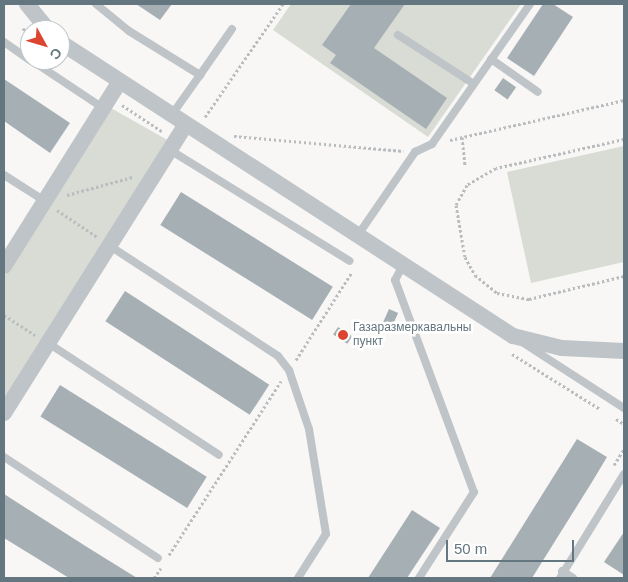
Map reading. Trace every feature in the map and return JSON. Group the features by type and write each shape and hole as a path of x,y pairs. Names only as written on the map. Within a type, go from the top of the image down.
{"street":[{"path":"27,4 40,20"},
{"path":"70,49 170,117 358,235 513,336 562,348 624,351"},
{"path":"4,266 119,83"},
{"path":"4,413 170,150 190,129"}],"lane":[{"path":"96,4 129,31 200,74"},
{"path":"358,235 415,152 432,144 530,4"},
{"path":"170,117 232,29"},
{"path":"398,35 474,84"},
{"path":"4,42 20,53"},
{"path":"491,59 538,92"},
{"path":"45,70 102,108"},
{"path":"170,150 353,263"},
{"path":"4,175 44,202"},
{"path":"110,246 278,356 289,370 309,429 326,534 298,578"},
{"path":"402,265 395,280 474,492 419,578"},
{"path":"513,336 624,408"},
{"path":"48,344 219,456"},
{"path":"4,457 158,558"},
{"path":"573,578 561,575 624,474"}],"path":[{"path":"190,129 283,4"},
{"path":"432,144 624,100"},
{"path":"223,135 415,152"},
{"path":"462,137 465,166"},
{"path":"624,139 496,168 468,184 456,205 465,257 475,275 497,293 529,299 624,276"},
{"path":"44,202 158,170"},
{"path":"44,202 110,246"},
{"path":"298,357 353,263"},
{"path":"4,315 48,344"},
{"path":"154,578 289,370"}],"shaded area":[{"path":"291,4 521,4 428,137 273,30"},
{"path":"109,107 171,142 4,404 4,277"},
{"path":"624,146 624,262 531,283 507,172"}],"building":[{"path":"136,4 172,4 160,20"},
{"path":"351,4 405,4 374,48 447,98 426,129 330,63 336,55 322,45"},
{"path":"543,4 553,4 573,17 534,76 507,58"},
{"path":"503,78 516,87 508,99 494,90"},
{"path":"4,79 70,123 50,153 4,121"},
{"path":"181,192 333,287 312,320 160,225"},
{"path":"125,291 269,385 250,415 105,321"},
{"path":"389,309 398,313 392,326 383,322"},
{"name":"Газаразмеркавальны пункт","path":"338,327 352,336 347,344 333,335"},
{"path":"60,385 207,477 187,508 40,416"},
{"path":"577,439 607,457 532,578 490,578"},
{"path":"4,494 137,578 69,578 4,538"},
{"path":"412,510 440,528 407,578 368,578"},
{"path":"624,532 624,575 604,562"}],"place":[{"name":"Газаразмеркавальны пункт","path":"343,335"}]}
